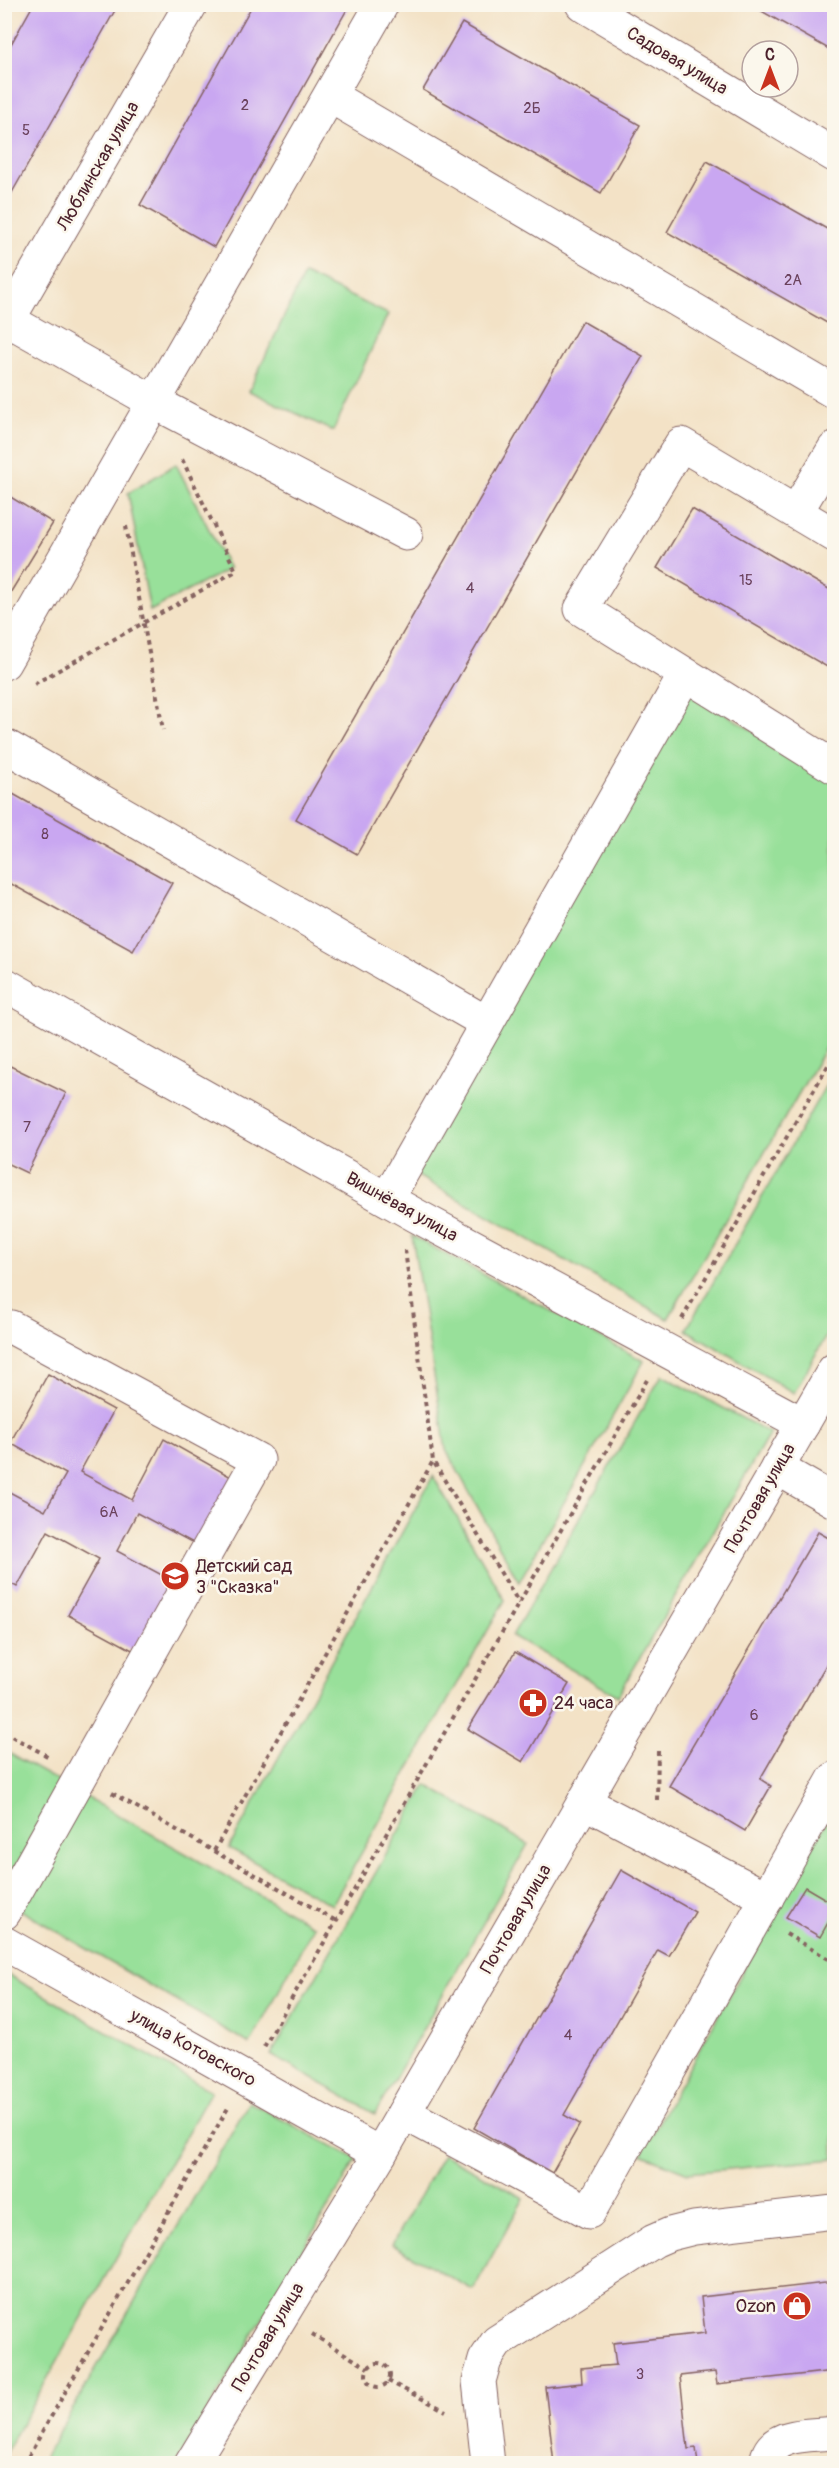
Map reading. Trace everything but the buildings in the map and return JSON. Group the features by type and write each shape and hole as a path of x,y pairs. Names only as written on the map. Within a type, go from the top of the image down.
{"street":[{"name":"Люблинская улица","path":"6,324 191,4"},
{"path":"4,663 382,4"},
{"name":"Садовая улица","path":"582,4 834,155"},
{"path":"330,96 834,392"},
{"path":"6,324 406,534"},
{"path":"834,535 681,444 581,609 834,767"},
{"path":"796,512 834,449"},
{"path":"393,1202 487,1023 685,675"},
{"path":"4,745 487,1023"},
{"name":"Вишнёвая улица","path":"4,984 393,1202 803,1424"},
{"path":"4,1913 258,1460 11,1327"},
{"name":"Почтовая улица","path":"191,2463 380,2154 834,1370"},
{"path":"777,1468 834,1501"},
{"path":"404,2113 588,2211 834,1779"},
{"path":"584,1802 656,1840 762,1908"},
{"name":"улица Котовского","path":"4,1943 380,2154"},
{"path":"488,2463 479,2381 485,2360 497,2342 654,2241 670,2234 694,2228 834,2212"},
{"path":"766,2463 769,2450 782,2440 834,2433"}],"path":[{"path":"24,690 236,572 180,455"},
{"path":"125,521 163,730"},
{"path":"24,2463 338,1922 834,1055"},
{"path":"393,1202 434,1461 519,1603"},
{"path":"214,1851 434,1461"},
{"path":"4,1732 338,1922"},
{"path":"656,1840 658,1741"},
{"path":"762,1908 832,1960 834,1964"},
{"path":"307,2330 368,2368"},
{"path":"375,2363 383,2364 390,2374 388,2381 383,2386 371,2385 366,2375 368,2368 375,2363"},
{"path":"388,2381 449,2413"}],"green space":[{"path":"304,274 388,314 333,431 249,391"},
{"path":"176,464 229,569 150,611 128,493"},
{"path":"688,690 834,782 834,1033 668,1319 409,1171"},
{"path":"834,1071 834,1322 794,1393 686,1330"},
{"path":"412,1236 644,1361 519,1582 446,1450"},
{"path":"662,1375 770,1433 618,1696 512,1636"},
{"path":"433,1476 505,1600 332,1905 229,1848"},
{"path":"5,1751 314,1926 250,2044 5,1901"},
{"path":"426,1785 528,1844 375,2114 271,2055"},
{"path":"834,1808 834,2159 688,2173 641,2154"},
{"path":"5,1973 211,2091 5,2453"},
{"path":"249,2102 357,2159 177,2463 41,2464"},
{"path":"443,2154 524,2198 473,2290 392,2245"}],"place":[{"name":"Детский сад 3 \"Сказка\"","path":"175,1576"},
{"name":"24 часа","path":"533,1703"},
{"name":"Ozon","path":"797,2306"}]}
